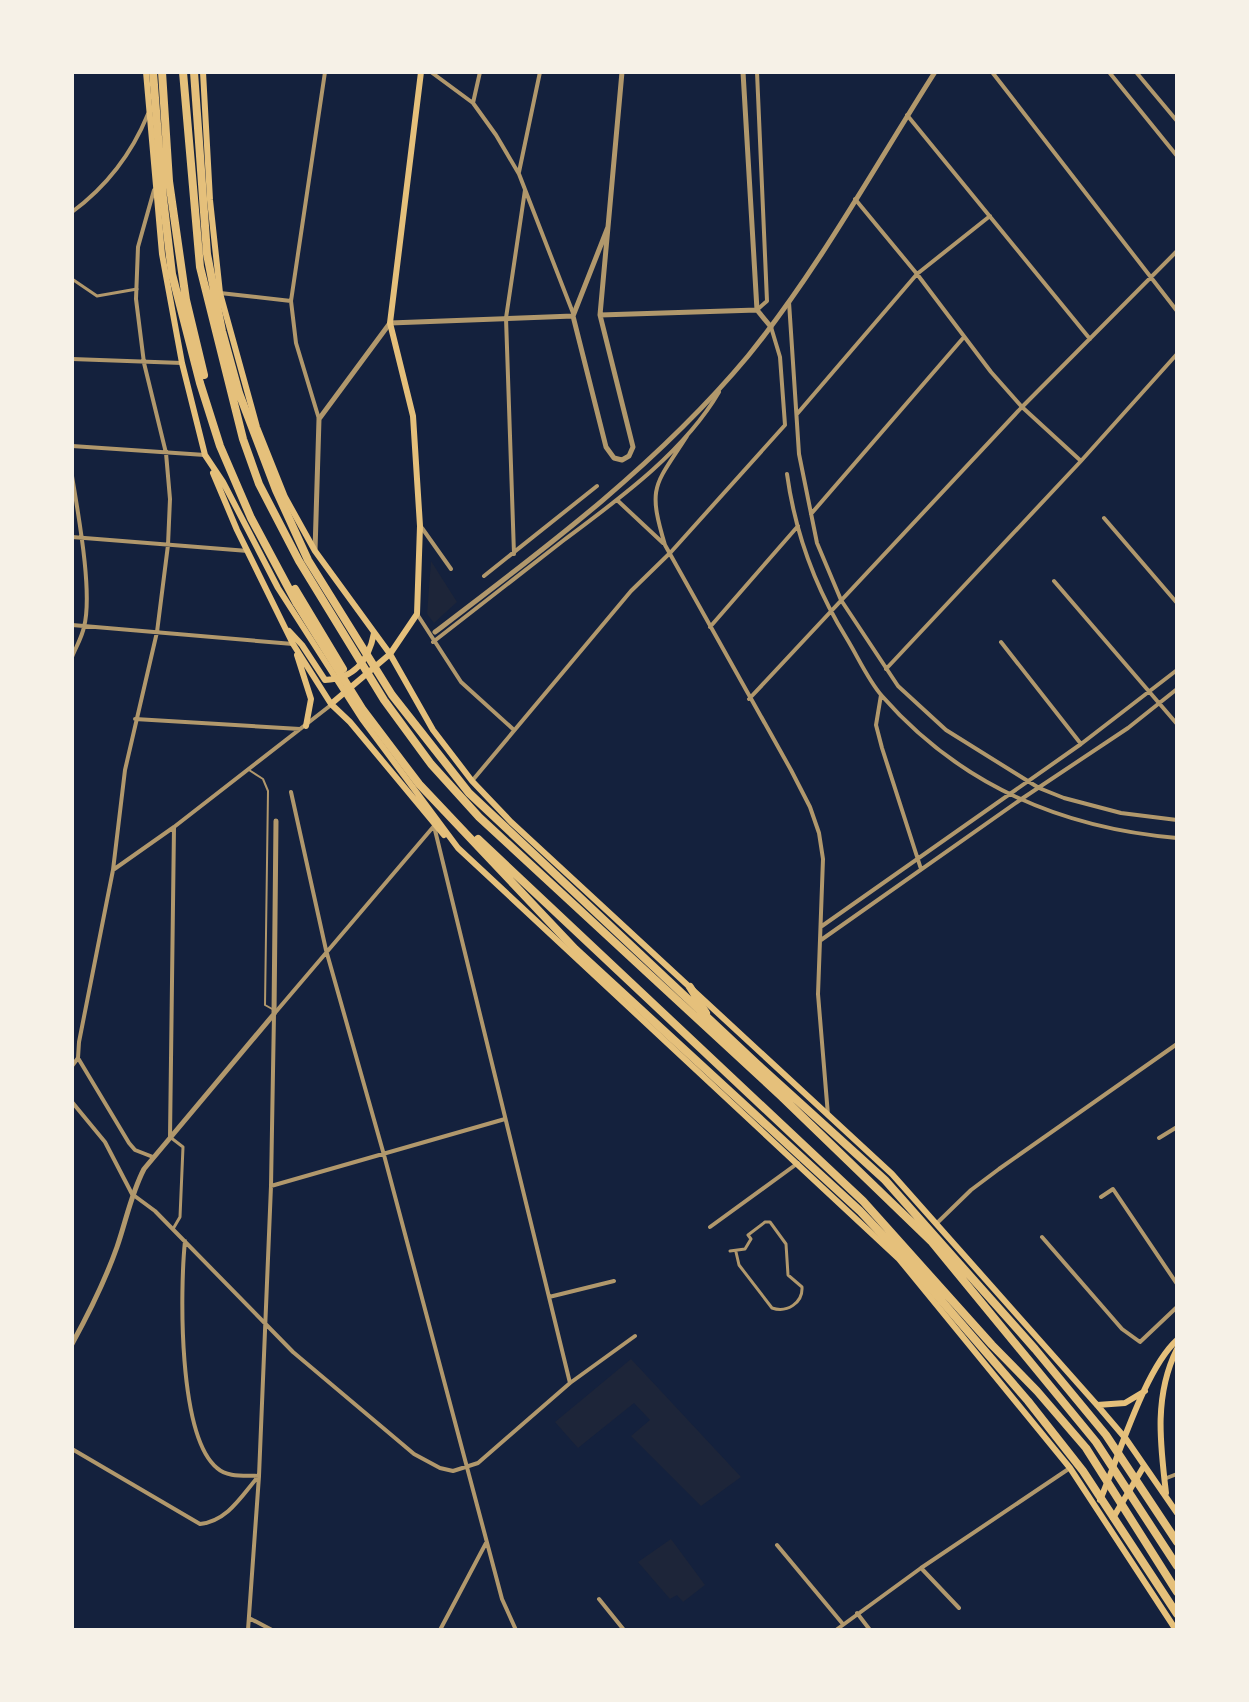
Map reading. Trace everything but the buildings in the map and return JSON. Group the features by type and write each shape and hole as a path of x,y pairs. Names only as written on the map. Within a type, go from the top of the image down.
{"highway":[{"path":"153,72 172,274 220,446 251,518 297,604 363,710 419,784 575,949 860,1211 909,1263 1028,1401 1083,1471 1177,1614"},
{"path":"162,72 169,181 186,300 209,397 239,486 285,572 370,711 427,787 468,829 863,1201 1086,1448 1177,1592"},
{"path":"183,72 200,267 243,439 259,484 292,549 384,700 455,792 951,1259"},
{"path":"194,72 207,254 222,331 239,393 276,490 308,560 392,695 469,793 721,1031 885,1180 1106,1435 1177,1542"},
{"path":"690,987 728,1047"},
{"path":"700,1073 762,1105"},
{"path":"931,1241 1096,1442 1177,1566"},
{"path":"992,1345 1007,1365"}],"main road":[{"path":"146,72 162,254 182,363 205,455 293,644 331,704 350,722 434,826 899,1259 1070,1468 1176,1630"},
{"path":"331,704 390,654 417,614 420,526 411,398 390,323 421,72"},
{"path":"204,74 210,200 220,293 257,427 285,497 315,551 390,654 433,730 472,781 511,822 892,1174 1126,1439 1177,1513"},
{"path":"205,455 223,482 278,588 362,719 458,848"},
{"path":"284,625 302,645 325,680 340,680 354,672 371,650 374,633"},
{"path":"293,644 311,699 304,728"},
{"path":"1097,1507 1145,1391 1163,1357 1177,1340"},
{"path":"1166,1497 1160,1401 1177,1349"},
{"path":"1097,1405 1125,1403 1145,1391"},
{"path":"1109,1525 1144,1466"}],"street":[{"path":"315,551 319,419 296,343 291,301 325,72"},
{"path":"431,72 473,103 519,174 573,316 606,447 614,458 622,460 629,456 633,447 600,315 622,72"},
{"path":"473,103 480,72"},
{"path":"519,174 540,72"},
{"path":"472,781 631,591 671,552 785,425 780,357 771,327 757,310 743,72"},
{"path":"600,315 757,310 767,301 757,72"},
{"path":"435,632 566,533 632,477 723,385 789,301 935,72"},
{"path":"992,72 1177,311"},
{"path":"1109,72 1177,156"},
{"path":"1136,72 1177,121"},
{"path":"72,212 118,167 137,142 148,114"},
{"path":"907,115 1090,339"},
{"path":"72,1066 78,1058 113,870 125,770 157,632 168,545 170,499 166,453 144,363 137,289 138,247 154,190"},
{"path":"514,554 506,318 525,190"},
{"path":"855,199 991,372 1022,407 1081,461"},
{"path":"797,414 917,274 990,216"},
{"path":"573,316 608,227"},
{"path":"749,699 1022,407 1177,251"},
{"path":"72,279 97,296 137,289"},
{"path":"220,293 291,301"},
{"path":"789,301 799,454 817,543 841,600 886,669 917,706 946,730 1039,788 1121,813 1177,820"},
{"path":"319,419 390,323 573,316"},
{"path":"810,515 964,337"},
{"path":"886,669 1177,354"},
{"path":"72,359 182,363"},
{"path":"433,642 617,500 687,436 703,418 723,385"},
{"path":"665,545 654,511 654,495 659,480 687,436"},
{"path":"72,446 205,455"},
{"path":"787,474 798,526 830,611 881,694 936,748 975,777 1047,812 1177,838"},
{"path":"72,476 86,596 85,626 72,657"},
{"path":"484,576 597,486"},
{"path":"617,500 671,552 749,699 791,770 815,820 823,859 818,994 828,1115"},
{"path":"1104,518 1177,603"},
{"path":"420,526 451,569"},
{"path":"710,627 798,526"},
{"path":"72,537 248,551"},
{"path":"1054,581 1177,724"},
{"path":"417,614 461,682 515,730"},
{"path":"72,625 293,644"},
{"path":"1001,642 1081,744"},
{"path":"822,926 1081,744 1177,670"},
{"path":"821,940 1177,689"},
{"path":"881,694 876,725 921,869"},
{"path":"113,870 174,827 331,704"},
{"path":"135,719 304,728"},
{"path":"291,792 326,950 502,1599 516,1630"},
{"path":"248,1630 259,1476 271,1186 276,821"},
{"path":"72,1344 91,1310 115,1253 132,1194 153,1157 434,826"},
{"path":"434,826 570,1383"},
{"path":"170,1137 174,827"},
{"path":"936,1224 990,1176 1177,1044"},
{"path":"78,1058 129,1143 135,1150 153,1157"},
{"path":"72,1102 105,1142 132,1194 185,1240 264,1325 414,1454 440,1468 453,1471 466,1468 488,1456 570,1383 635,1336"},
{"path":"271,1186 505,1119"},
{"path":"1159,1138 1177,1127"},
{"path":"170,1137 183,1147 180,1217 173,1229"},
{"path":"710,1227 798,1163"},
{"path":"1101,1197 1113,1189 1177,1284"},
{"path":"765,1222 770,1222 786,1244 788,1275 802,1287 798,1301 783,1310 772,1308 739,1265 733,1251 746,1247 751,1239 748,1235 765,1222"},
{"path":"1042,1237 1122,1329 1140,1342 1177,1307"},
{"path":"185,1240 181,1314 189,1401 199,1438 207,1456 226,1474 259,1476"},
{"path":"549,1297 614,1281"},
{"path":"72,1449 200,1524 213,1522 225,1515 259,1476"},
{"path":"836,1630 921,1568 1070,1468"},
{"path":"1164,1479 1177,1474"},
{"path":"440,1630 487,1541"},
{"path":"777,1545 843,1624"},
{"path":"921,1568 959,1608"},
{"path":"599,1599 624,1630"},
{"path":"857,1613 870,1630"},
{"path":"249,1618 272,1630"}],"lane":[{"path":"248,770 263,779 268,791 265,1005 274,1012"}],"shaded area":[{"path":"431,561 457,602 434,623 427,614"},
{"path":"631,1359 741,1477 701,1506 631,1436 650,1420 634,1403 578,1448 555,1422"},
{"path":"671,1539 705,1585 683,1602 677,1595 670,1599 638,1562"}]}
